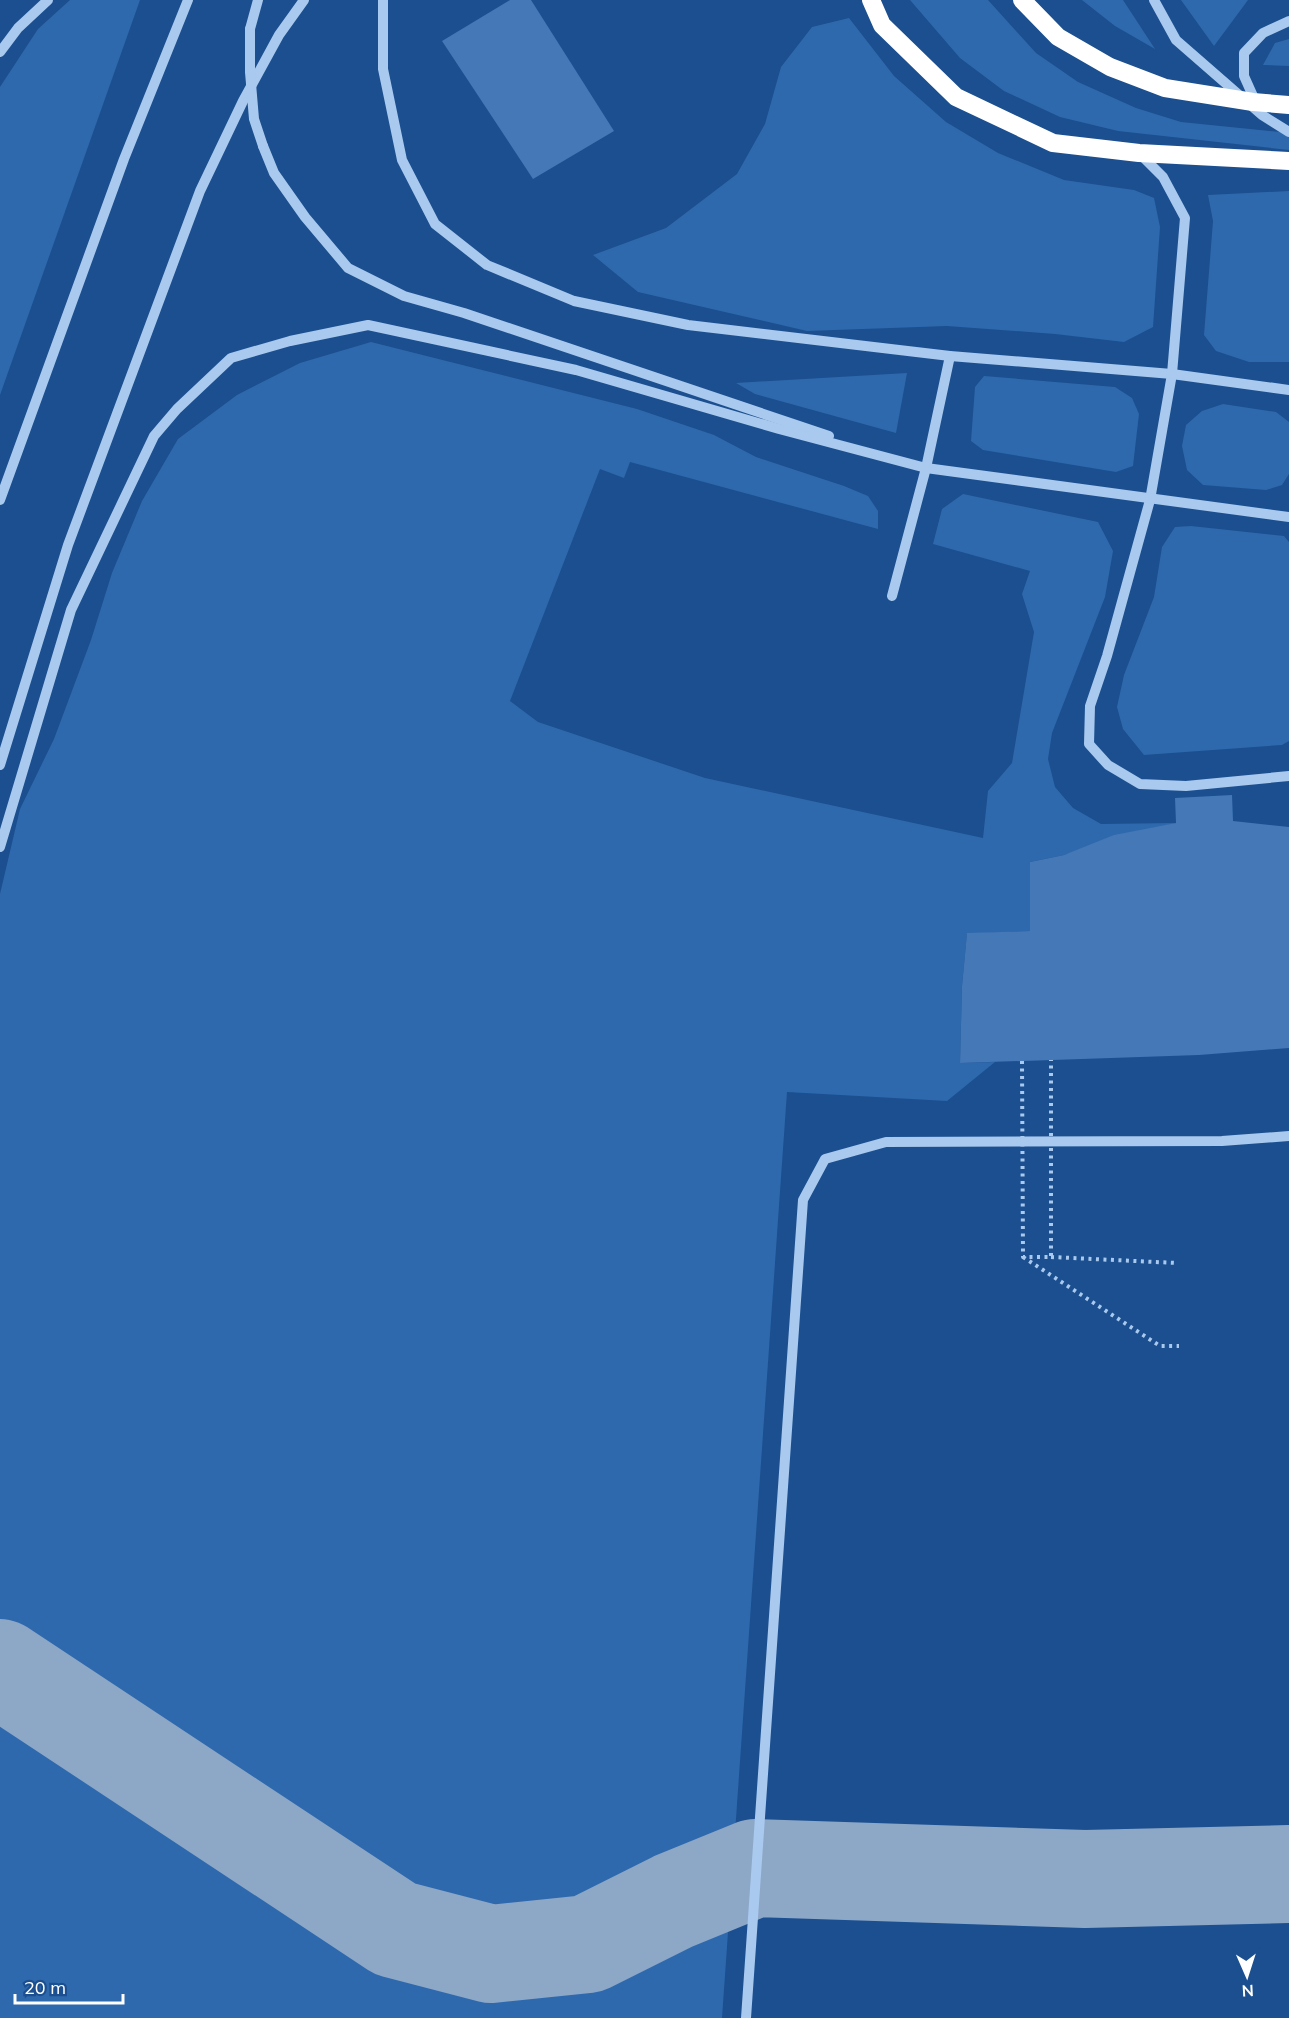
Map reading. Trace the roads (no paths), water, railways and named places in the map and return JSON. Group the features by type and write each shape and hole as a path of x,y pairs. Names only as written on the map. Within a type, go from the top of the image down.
{"highway":[{"path":"870,0 882,25 956,97 1053,142 1139,153 1289,160"},
{"path":"1022,0 1058,37 1110,67 1165,88 1253,102 1289,105"}],"street":[{"path":"0,52 18,28 48,0"},
{"path":"0,500 124,159 188,0"},
{"path":"258,0 250,29 250,72 254,119 263,146 274,172 305,217 348,268 404,296 926,468"},
{"path":"0,765 68,545 200,191 243,100 279,35 304,0"},
{"path":"383,0 383,69 402,160 435,224 487,265 573,301 688,325 950,356 1172,374 1289,390"},
{"path":"1154,0 1176,40 1262,115 1289,132"},
{"path":"1262,115 1244,76 1244,54 1263,33 1289,21"},
{"path":"1139,153 1163,177 1185,218 1172,374 1150,500 1107,656 1090,706 1089,744 1108,765 1140,784 1186,786 1289,776"},
{"path":"0,847 71,610 154,436 177,409 231,358 290,341 368,325 576,370 779,429 926,468 1289,517"},
{"path":"892,596 926,468 950,356"},
{"path":"746,2018 803,1200 825,1159 886,1142 1222,1141 1289,1136"}]}
